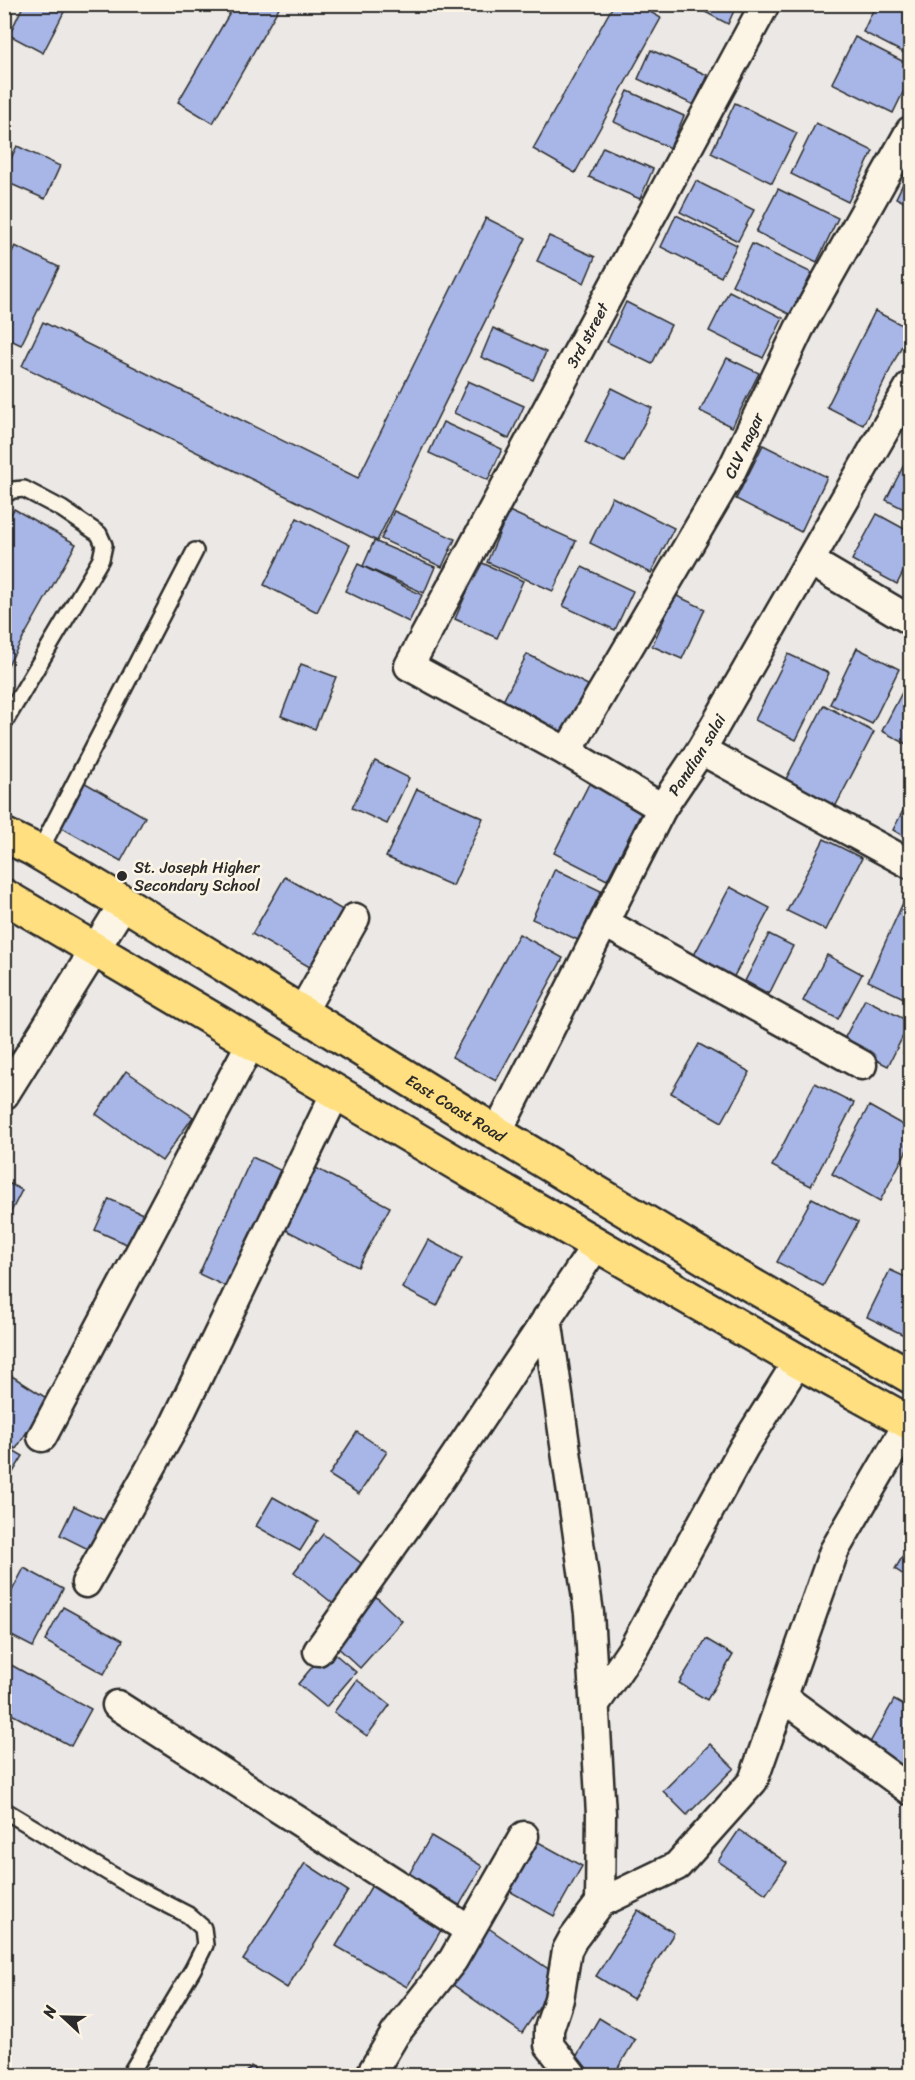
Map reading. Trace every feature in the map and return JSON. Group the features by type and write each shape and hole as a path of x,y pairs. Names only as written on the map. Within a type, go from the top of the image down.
{"main road":[{"name":"East Coast Road","path":"4,835 124,903 496,1133 727,1271 910,1376"},
{"path":"38,854 9,898 336,1092 798,1361 910,1423"}],"street":[{"name":"3rd street","path":"567,752 409,666 765,4"},
{"name":"CLV nagar","path":"567,752 728,478 799,329 910,131"},
{"name":"Pandian salai","path":"496,1133 662,808 701,750 910,386"},
{"path":"810,561 910,620"},
{"path":"701,750 910,864"},
{"path":"567,752 662,808"},
{"path":"7,1087 124,903"},
{"path":"302,1012 355,918"},
{"path":"605,923 862,1065"},
{"path":"42,1437 252,1041"},
{"path":"86,1582 172,1430 336,1092"},
{"path":"318,1651 438,1482 597,1244"},
{"path":"547,1318 589,1613 601,1814 600,1903"},
{"path":"594,1704 634,1647 744,1447 798,1361"},
{"path":"573,2076 549,2045 549,2029 560,1999 567,1950 600,1903 677,1866 753,1781 834,1551 910,1423"},
{"path":"784,1698 910,1790"},
{"path":"117,1705 470,1930"},
{"path":"370,2076 395,2034 453,1960 524,1836"}],"lane":[{"path":"4,495 14,490 24,489 62,509 99,534 104,544 100,559 4,723"},
{"path":"38,854 195,551"},
{"path":"4,1810 123,1882 188,1916 203,1928 205,1945 129,2076"}],"building":[{"path":"24,4 68,4 43,53 9,35"},
{"path":"235,4 281,4 213,123 178,102"},
{"path":"614,4 636,4 661,18 575,173 533,149"},
{"path":"690,4 737,4 728,24"},
{"path":"876,4 910,4 910,56 863,32"},
{"path":"855,37 910,65 910,78 893,113 832,83"},
{"path":"651,50 707,75 694,105 638,79"},
{"path":"628,91 684,116 670,148 614,122"},
{"path":"735,103 797,133 772,183 711,153"},
{"path":"816,123 873,151 848,202 791,174"},
{"path":"17,146 60,166 45,199 4,181 4,173"},
{"path":"603,147 653,169 640,199 589,177"},
{"path":"910,169 910,205 896,198"},
{"path":"696,181 754,210 738,241 680,212"},
{"path":"778,189 838,218 817,262 756,232"},
{"path":"676,215 737,245 721,277 661,247"},
{"path":"486,218 526,238 377,541 22,366 43,322 358,478"},
{"path":"549,236 595,257 584,283 537,261"},
{"path":"752,244 812,273 791,315 732,285"},
{"path":"15,246 59,267 21,345 4,337 4,268"},
{"path":"729,291 783,318 763,358 709,331"},
{"path":"626,302 671,325 652,364 607,342"},
{"path":"875,311 910,329 863,425 827,407"},
{"path":"493,328 546,352 533,380 481,357"},
{"path":"727,358 759,373 732,427 700,411"},
{"path":"468,381 524,406 509,439 454,413"},
{"path":"612,388 652,408 624,462 585,442"},
{"path":"443,422 502,449 488,480 429,453"},
{"path":"763,445 827,477 801,532 736,499"},
{"path":"910,453 910,512 886,500"},
{"path":"612,497 674,528 651,573 590,543"},
{"path":"14,509 76,544 4,672 4,526"},
{"path":"394,511 455,539 442,567 381,539"},
{"path":"509,511 576,541 553,591 487,562"},
{"path":"877,514 910,532 910,559 897,584 852,560"},
{"path":"297,518 350,545 317,612 264,585"},
{"path":"374,541 435,567 424,593 363,566"},
{"path":"480,562 523,581 497,638 455,619"},
{"path":"358,564 422,595 409,622 345,591"},
{"path":"582,567 633,591 615,630 563,606"},
{"path":"675,595 705,609 682,659 652,646"},
{"path":"857,648 899,669 872,724 830,704"},
{"path":"527,654 588,685 561,738 500,707"},
{"path":"788,654 829,673 796,740 755,720"},
{"path":"301,664 336,677 315,729 281,716"},
{"path":"910,677 910,746 882,731"},
{"path":"824,705 874,732 835,807 785,781"},
{"path":"375,761 409,778 387,824 352,808"},
{"path":"592,778 645,805 607,880 554,853"},
{"path":"80,780 145,817 121,861 55,824"},
{"path":"417,789 483,818 453,886 386,857"},
{"path":"910,797 910,840 893,830"},
{"path":"824,839 862,858 826,930 787,911"},
{"path":"555,869 601,891 578,940 532,919"},
{"path":"285,877 348,913 315,970 252,934"},
{"path":"730,887 770,908 732,980 692,959"},
{"path":"910,887 910,1001 868,981"},
{"path":"519,934 563,958 496,1081 452,1057"},
{"path":"769,934 793,946 769,994 745,981"},
{"path":"827,955 862,974 838,1019 803,1001"},
{"path":"865,999 910,1022 888,1066 842,1043"},
{"path":"910,1039 910,1056 903,1053"},
{"path":"699,1044 750,1072 722,1122 671,1093"},
{"path":"126,1071 193,1117 162,1161 96,1114"},
{"path":"815,1083 854,1103 811,1186 772,1166"},
{"path":"869,1106 910,1129 910,1144 880,1201 832,1174"},
{"path":"252,1157 280,1170 227,1287 199,1274"},
{"path":"312,1166 390,1207 358,1267 280,1227"},
{"path":"4,1181 22,1190 4,1226"},
{"path":"812,1198 858,1222 823,1286 777,1262"},
{"path":"109,1199 145,1215 131,1246 95,1230"},
{"path":"428,1240 462,1258 437,1306 402,1288"},
{"path":"890,1270 910,1279 910,1338 867,1317"},
{"path":"4,1371 48,1399 16,1449 4,1442"},
{"path":"357,1432 387,1452 359,1494 329,1475"},
{"path":"4,1445 23,1456 4,1487"},
{"path":"273,1497 318,1522 300,1551 256,1526"},
{"path":"74,1506 106,1521 92,1551 60,1535"},
{"path":"323,1534 366,1567 336,1606 294,1572"},
{"path":"910,1544 910,1579 895,1569"},
{"path":"24,1568 63,1589 33,1647 4,1632 4,1606"},
{"path":"375,1596 402,1621 360,1668 333,1643"},
{"path":"63,1607 123,1640 104,1674 45,1641"},
{"path":"706,1639 733,1655 707,1700 679,1683"},
{"path":"328,1648 356,1672 326,1707 298,1684"},
{"path":"4,1661 91,1709 71,1746 4,1710"},
{"path":"357,1680 390,1705 367,1736 334,1712"},
{"path":"894,1700 910,1709 910,1770 868,1746"},
{"path":"710,1744 734,1768 687,1815 663,1791"},
{"path":"739,1830 787,1863 766,1894 718,1861"},
{"path":"431,1836 482,1866 455,1913 404,1883"},
{"path":"529,1837 582,1866 554,1916 502,1887"},
{"path":"305,1863 348,1891 287,1988 243,1960"},
{"path":"372,1885 443,1927 407,1987 336,1946"},
{"path":"638,1910 674,1933 633,1999 596,1976"},
{"path":"487,1927 560,1977 522,2033 449,1982"},
{"path":"599,2018 635,2040 613,2076 591,2076 572,2064"},
{"path":"251,2066 266,2076 244,2076"}],"place":[{"name":"St. Joseph Higher Secondary School","path":"122,876"}]}
